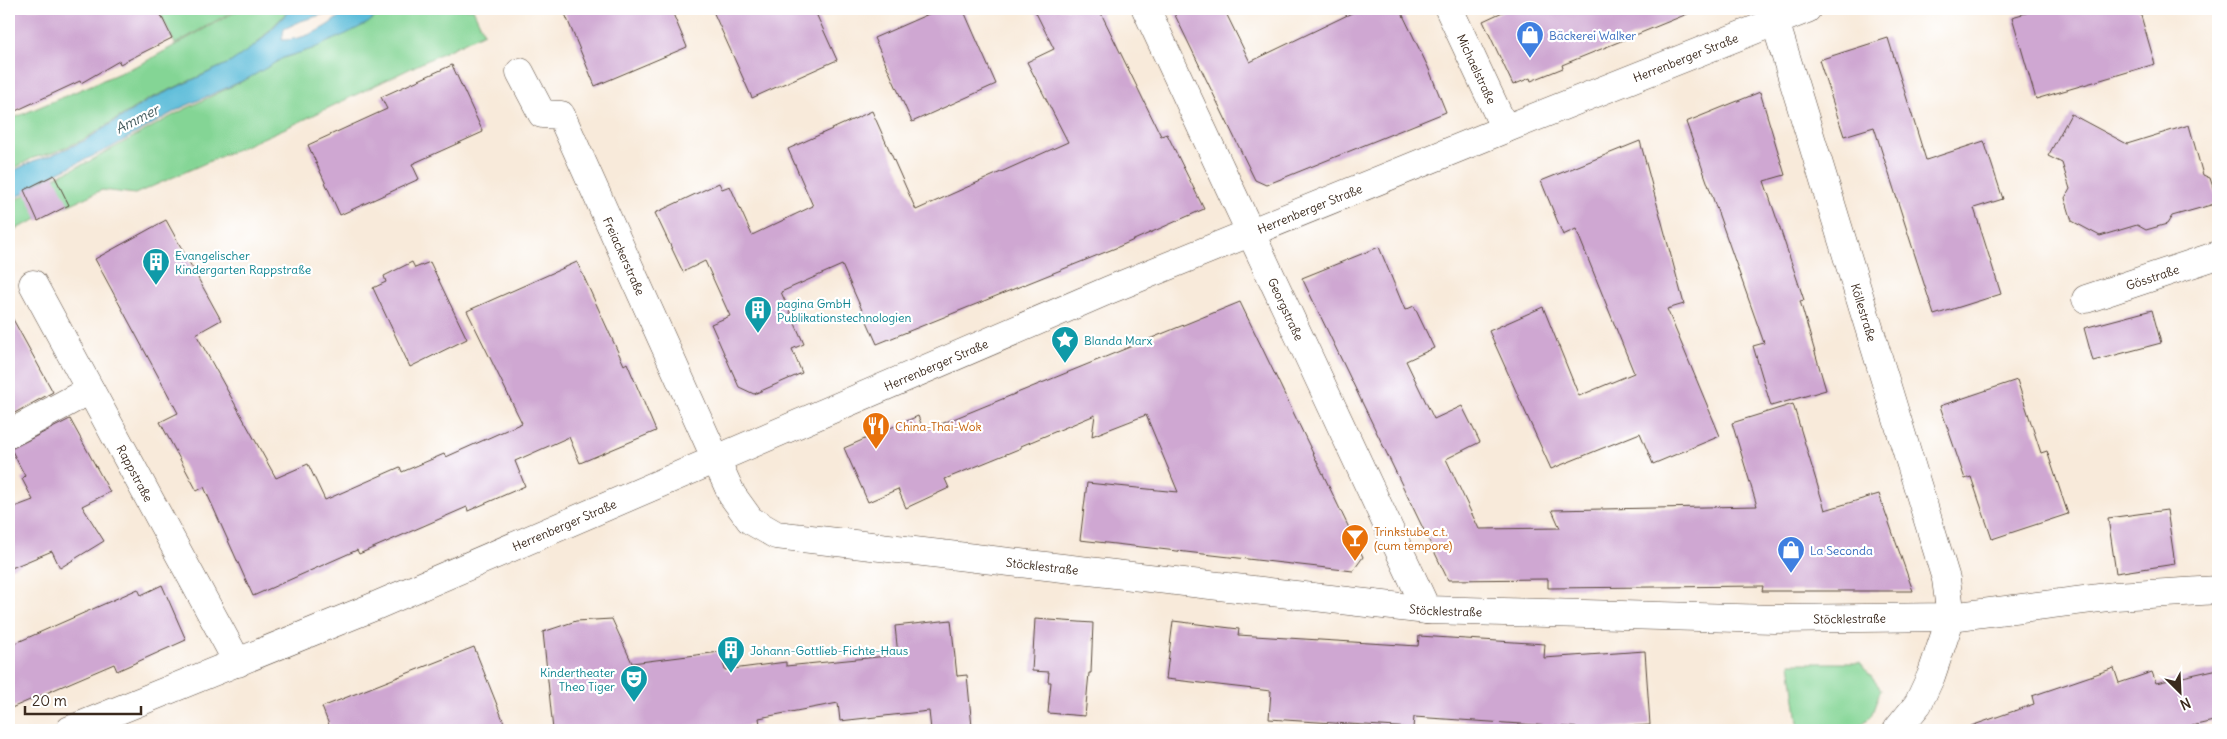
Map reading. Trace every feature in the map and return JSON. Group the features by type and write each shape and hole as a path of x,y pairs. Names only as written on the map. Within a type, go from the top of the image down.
{"street":[{"name":"Georgstraße","path":"1146,9 1427,610"},
{"name":"Michaelstraße","path":"1449,9 1505,129"},
{"name":"Herrenberger Straße","path":"70,730 406,593 716,458 1250,232 1505,129 1772,15 1807,9"},
{"name":"Köllestraße","path":"1772,15 1946,580 1951,616"},
{"name":"Freiackerstraße","path":"520,72 542,114 561,115 716,458"},
{"name":"Gösstraße","path":"2086,299 2218,254"},
{"name":"Rappstraße","path":"33,284 238,663"},
{"path":"9,434 90,390"},
{"name":"Stöcklestraße","path":"716,458 732,495 750,520 776,535 1427,610 1774,618 1951,616 2115,596 2218,590"},
{"path":"1898,730 1918,704 1931,676 1951,616"}],"green space":[{"path":"158,9 237,9 175,44"},
{"path":"240,9 290,9 252,48 231,62 147,100 83,140 52,153 33,158 9,171 9,120 143,63"},
{"path":"385,9 473,9 484,33 297,123 135,194 102,190 9,232 9,205 42,183 88,162 181,111 249,78 283,58 312,49 377,16"},
{"path":"1790,663 1860,663 1881,689 1871,716 1856,730 1799,730"}],"water":[{"name":"Ammer","path":"291,9 340,9 301,21 284,29 282,40 309,35 326,26 346,9 385,9 368,23 346,34 312,49 283,58 249,78 181,108 110,148 40,181 9,203 9,173 33,161 84,141 147,101 231,62 257,44"}],"building":[{"path":"9,9 158,9 172,38 120,64 119,61 81,83 80,81 9,114"},
{"path":"563,9 671,9 687,47 595,86"},
{"path":"712,9 814,9 837,60 752,98"},
{"path":"940,9 963,9 996,84 912,122 874,38"},
{"path":"1034,9 1099,9 1161,136 1167,134 1204,209 1118,247 877,344 842,265 781,292 804,344 792,349 802,373 754,394 739,387 711,324 730,316 705,261 683,272 655,213 719,183 722,189 730,186 752,235 813,206 788,149 872,111 916,210 1068,142 1027,62 1054,49"},
{"path":"1172,9 1224,9 1250,62 1360,9 1400,9 1428,67 1446,112 1266,185 1255,180"},
{"path":"1509,9 1697,10 1562,65 1563,68 1531,81 1530,78 1513,85 1483,21"},
{"path":"2040,9 2139,9 2155,64 2036,99 2012,17"},
{"path":"1888,38 1926,160 1984,141 2003,199 1974,208 2001,294 1934,315 1874,127 1844,136 1819,60"},
{"path":"452,65 483,132 412,164 419,179 340,215 308,145 387,109 381,97"},
{"path":"1760,92 1785,175 1764,181 1804,300 1800,301 1826,390 1771,406 1753,346 1764,343 1686,122"},
{"path":"2071,114 2127,144 2189,125 2203,175 2210,178 2218,203 2172,216 2167,224 2146,230 2137,225 2100,236 2072,221 2065,198 2070,189 2062,163 2048,156"},
{"path":"1640,141 1684,304 1667,309 1720,436 1653,464 1640,433 1551,469 1489,331 1543,307 1579,396 1634,373 1576,229 1563,235 1541,181"},
{"path":"54,175 69,205 38,221 24,190"},
{"path":"166,220 221,320 196,334 276,478 308,464 325,500 400,467 402,472 444,454 446,457 522,423 467,311 577,262 624,365 627,363 656,431 580,463 569,437 515,461 525,486 468,511 467,507 359,554 357,550 253,596 204,487 197,491 160,422 178,413 95,259"},
{"path":"1379,247 1405,310 1414,306 1434,348 1406,361 1434,419 1462,406 1480,442 1446,459 1479,529 1560,528 1552,510 1757,506 1732,423 1793,404 1825,510 1879,494 1913,591 1762,591 1763,586 1548,588 1548,579 1448,580 1302,278"},
{"path":"412,262 415,268 430,262 467,339 410,367 373,288 386,282 384,276"},
{"path":"1240,302 1363,557 1353,571 1080,540 1087,483 1178,492 1146,415 1092,436 1095,415 945,479 949,488 906,508 898,489 868,502 844,448 918,416 924,431"},
{"path":"2152,310 2161,343 2093,361 2084,328"},
{"path":"9,312 53,392 9,416"},
{"path":"2017,380 2041,453 2047,451 2068,514 1992,539 1971,477 1965,479 1940,406"},
{"path":"70,419 110,492 82,506 104,541 60,568 52,551 9,569 9,509 33,500 22,479 25,476 11,449"},
{"path":"2167,510 2175,564 2116,573 2108,518"},
{"path":"162,585 186,640 117,671 114,664 9,709 9,646 138,589 141,595"},
{"path":"612,619 632,663 720,652 725,670 786,662 786,666 898,655 895,626 951,620 957,676 967,675 972,727 931,730 929,711 840,721 838,703 759,718 760,724 722,730 553,730 543,632 576,621"},
{"path":"1035,619 1093,623 1091,673 1089,673 1085,716 1048,713 1051,682 1048,682 1049,672 1032,671"},
{"path":"1173,621 1239,629 1238,635 1418,646 1419,636 1545,644 1544,658 1645,651 1650,725 1582,730 1582,728 1414,717 1413,728 1269,719 1271,691 1166,679"},
{"path":"474,647 507,730 331,730 322,707"},
{"path":"2114,668 2119,683 2152,672 2156,683 2218,669 2218,720 2174,730 1972,730 1971,726 2034,704 2032,696"}],"place":[{"name":"Bäckerei Walker","path":"1530,59"},
{"name":"Evangelischer Kindergarten Rappstraße","path":"156,286"},
{"name":"pagina GmbH Publikationstechnologien","path":"758,334"},
{"name":"Blanda Marx","path":"1065,364"},
{"name":"China-Thai-Wok","path":"876,450"},
{"name":"Trinkstube c.t. (cum tempore)","path":"1355,562"},
{"name":"La Seconda","path":"1791,574"},
{"name":"Johann-Gottlieb-Fichte-Haus","path":"731,674"},
{"name":"Kindertheater Theo Tiger","path":"634,703"}]}
